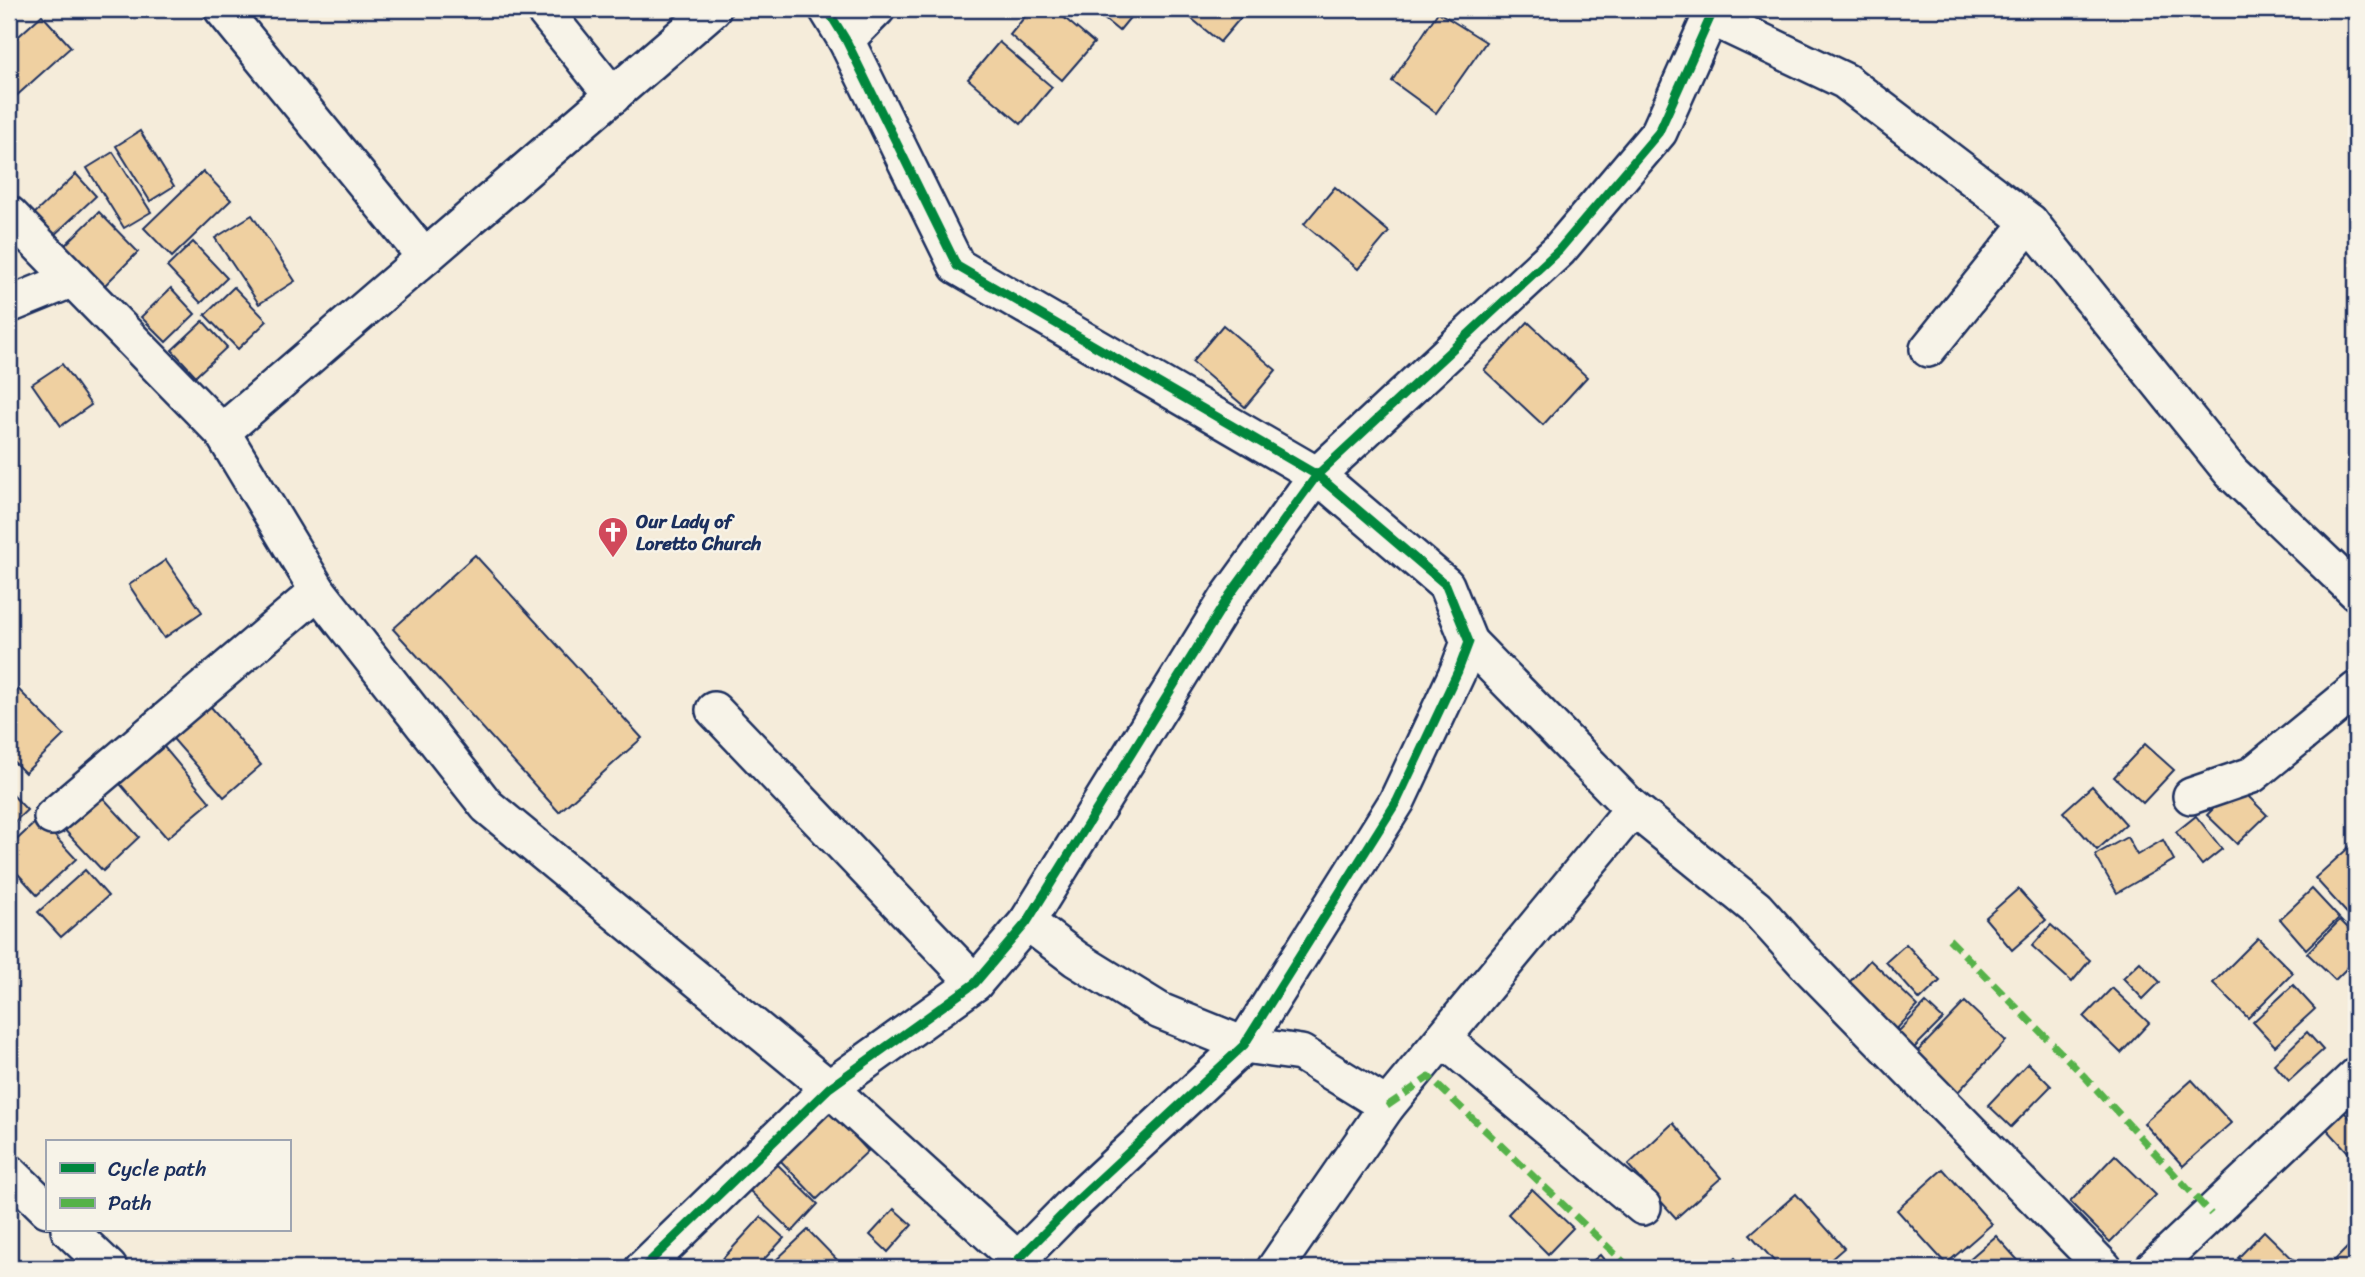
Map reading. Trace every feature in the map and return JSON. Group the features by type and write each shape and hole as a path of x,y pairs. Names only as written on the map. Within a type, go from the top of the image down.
{"street":[{"path":"222,9 425,257"},
{"path":"543,9 612,96"},
{"path":"222,432 713,9"},
{"path":"827,9 846,40 957,266 1317,475 1446,585 1469,642 1628,804 1756,908 1809,967 2104,1268"},
{"path":"846,40 877,9"},
{"path":"643,1268 828,1088 975,983 1027,922 1229,596 1317,475 1559,250 1659,132 1712,13 1845,81 2030,222 2231,472 2356,592"},
{"path":"9,214 222,432 318,591 487,806 828,1088 1018,1266 1072,1206 1244,1045 1397,801 1469,642"},
{"path":"1928,349 2030,222"},
{"path":"9,305 73,279"},
{"path":"52,817 318,591"},
{"path":"2190,796 2252,775 2356,690"},
{"path":"714,710 975,983"},
{"path":"1276,1268 1387,1106 1631,811 1628,804"},
{"path":"1027,922 1076,959 1160,1011 1244,1045 1301,1054 1387,1106"},
{"path":"1443,1039 1643,1208"},
{"path":"2153,1268 2356,1076"},
{"path":"9,1172 46,1208"},
{"path":"71,1232 109,1268"}],"building":[{"path":"1031,9 1054,9 1094,43 1062,80 1010,35"},
{"path":"1092,9 1137,9 1119,31"},
{"path":"1180,9 1248,9 1220,42"},
{"path":"1438,12 1486,42 1436,113 1392,81"},
{"path":"42,15 71,47 14,98 9,92 9,45"},
{"path":"999,42 1052,87 1021,124 968,79"},
{"path":"140,131 174,186 150,201 116,146"},
{"path":"113,152 151,212 124,228 87,168"},
{"path":"203,171 231,200 172,257 144,228"},
{"path":"76,174 96,196 52,237 32,216"},
{"path":"1335,187 1389,232 1358,269 1304,224"},
{"path":"99,212 138,252 102,288 62,248"},
{"path":"252,215 295,281 259,304 215,238"},
{"path":"193,242 227,278 201,303 167,267"},
{"path":"234,287 267,321 238,349 205,315"},
{"path":"171,288 195,314 166,342 141,317"},
{"path":"203,321 227,347 196,376 172,350"},
{"path":"1528,322 1587,377 1543,425 1484,370"},
{"path":"1223,325 1276,370 1245,407 1192,362"},
{"path":"62,364 91,405 61,426 32,384"},
{"path":"475,555 642,738 559,812 393,629"},
{"path":"166,560 202,612 164,638 129,585"},
{"path":"18,689 64,735 25,773 9,757 9,698"},
{"path":"205,700 261,765 224,797 168,733"},
{"path":"159,741 210,802 167,838 115,778"},
{"path":"2145,744 2174,770 2143,803 2114,777"},
{"path":"2237,785 2267,815 2237,844 2207,815"},
{"path":"2092,786 2126,824 2097,850 2063,812"},
{"path":"95,789 139,837 103,871 59,824"},
{"path":"9,791 27,810 9,827"},
{"path":"2196,816 2222,849 2202,865 2176,832"},
{"path":"39,819 76,859 37,895 9,864 9,847"},
{"path":"2127,837 2137,855 2163,840 2174,860 2117,893 2095,855"},
{"path":"2356,841 2356,919 2354,921 2315,878"},
{"path":"85,870 108,896 61,937 38,912"},
{"path":"2018,889 2046,920 2012,950 1985,918"},
{"path":"2312,889 2339,918 2306,949 2280,919"},
{"path":"2340,920 2356,936 2356,959 2335,980 2307,953"},
{"path":"2051,925 2090,960 2072,982 2032,946"},
{"path":"2258,938 2293,973 2248,1018 2213,983"},
{"path":"1906,944 1940,981 1920,1000 1886,962"},
{"path":"1870,960 1918,1006 1892,1034 1844,988"},
{"path":"2140,962 2160,982 2143,999 2123,978"},
{"path":"2293,985 2315,1009 2275,1046 2253,1022"},
{"path":"2112,988 2149,1023 2121,1053 2084,1017"},
{"path":"1965,1002 2006,1041 1956,1094 1915,1054"},
{"path":"1926,1003 1943,1019 1913,1049 1897,1033"},
{"path":"2307,1032 2323,1050 2289,1081 2274,1064"},
{"path":"2028,1063 2051,1086 2011,1127 1988,1105"},
{"path":"2192,1080 2231,1123 2183,1166 2144,1123"},
{"path":"830,1110 868,1151 817,1199 778,1158"},
{"path":"2343,1111 2356,1124 2356,1144 2348,1152 2326,1128"},
{"path":"1673,1123 1721,1178 1676,1218 1628,1165"},
{"path":"2115,1155 2156,1195 2110,1242 2070,1202"},
{"path":"774,1161 818,1204 792,1232 748,1189"},
{"path":"1943,1169 1992,1224 1946,1264 1897,1210"},
{"path":"1532,1189 1573,1228 1548,1254 1508,1214"},
{"path":"1796,1194 1844,1248 1821,1268 1780,1268 1750,1234"},
{"path":"894,1209 912,1225 888,1252 870,1235"},
{"path":"761,1217 784,1238 756,1268 720,1268 717,1265"},
{"path":"808,1230 845,1268 780,1268 774,1262"},
{"path":"2264,1231 2300,1268 2249,1268 2238,1258"},
{"path":"1996,1236 2025,1268 1959,1268"},
{"path":"2356,1239 2356,1268 2329,1266"},
{"path":"1600,1255 1611,1268 1584,1268"},
{"path":"1735,1258 1744,1268 1724,1268"}],"marked path":[{"path":"1949,939 2085,1077 2211,1214"},
{"path":"1387,1106 1429,1077 1630,1268"}],"cycle path":[{"path":"827,9 846,40 957,266 1317,475 1446,585 1469,642 1397,801 1244,1045 1072,1205 1010,1268"},
{"path":"643,1268 829,1088 975,983 1027,922 1229,596 1317,475 1559,250 1659,132 1714,9"}],"place":[{"name":"Our Lady of Loretto Church","path":"613,559"}]}
